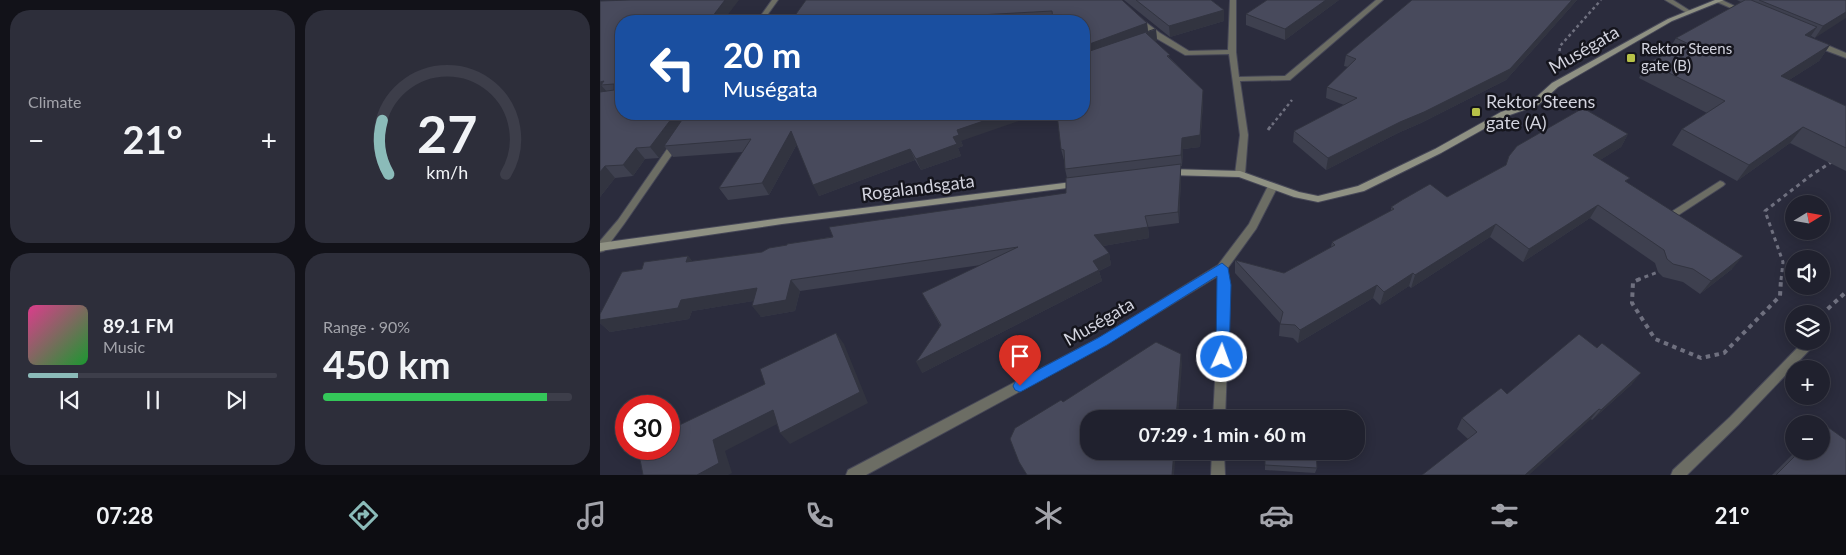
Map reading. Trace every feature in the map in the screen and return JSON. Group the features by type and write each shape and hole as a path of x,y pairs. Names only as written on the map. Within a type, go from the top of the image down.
{"street":[{"path":"764,15 775,0"},
{"path":"1157,174 1177,171 1240,174 1244,135 1238,79 1232,52 1233,0"},
{"path":"1238,79 1287,78 1380,0"},
{"path":"1668,0 1689,12"},
{"path":"1720,1 1753,16"},
{"name":"Muségata","path":"1240,174 1297,195 1318,199 1362,189 1438,151 1504,114 1534,103 1555,85 1670,20 1720,1"},
{"path":"1130,12 1157,35 1188,53 1232,52"},
{"path":"1148,38 1157,35"},
{"path":"1811,41 1846,56"},
{"path":"600,247 622,222 686,129"},
{"name":"Rogalandsgata","path":"600,247 782,221 1088,182"},
{"path":"1674,214 1720,184"},
{"name":"Muségata","path":"853,475 1103,341 1222,268 1253,226 1273,186"},
{"path":"1219,410 1225,285 1222,268"},
{"path":"1678,475 1734,422 1803,350"},
{"path":"1218,460 1218,475"}],"path":[{"path":"1558,60 1560,46 1601,0"},
{"path":"1264,135 1301,90 1287,78"},
{"path":"1658,272 1633,282 1632,296 1632,303 1655,340 1702,358 1724,353 1780,296 1783,262 1765,211 1810,176 1835,160"},
{"path":"1830,307 1846,292"}],"building":[{"path":"725,0 714,15 615,15 615,120 670,120 650,147 636,148 623,165 605,166 600,172 600,92 614,90 614,84 601,85 604,81 600,82 600,1"},
{"path":"806,0 1122,0 1147,23 1090,44 1090,15 1052,15 1052,11 979,15 795,15"},
{"path":"1136,0 1211,0 1224,10 1169,26"},
{"path":"1267,0 1326,0 1285,29 1246,14"},
{"path":"1412,0 1572,0 1510,69 1328,158 1294,131 1357,98 1327,87 1356,59 1346,55"},
{"path":"1745,0 1751,0 1817,27 1805,35 1830,45 1781,76 1846,106 1846,148 1803,127 1749,165 1682,129 1725,101 1647,62 1691,45 1676,38"},
{"path":"1759,0 1846,0 1846,12 1823,26"},
{"path":"1155,29 1146,33 1203,90 1200,135 1182,138 1181,155 1065,169 1064,150 1061,149 1058,120 1090,120 1090,51"},
{"path":"1583,108 1628,134 1593,155 1630,178 1625,181 1743,256 1711,281 1693,269 1673,264 1667,259 1664,250 1598,205 1529,249 1496,224 1415,275 1413,273 1384,292 1377,285 1300,330 1295,325 1280,324 1283,312 1235,260 1284,273 1335,245 1332,242 1394,209 1391,207 1430,184 1447,197 1506,165 1509,156 1517,146"},
{"path":"682,120 986,120 957,130 959,135 953,137 957,144 916,159 910,149 813,185 791,131 762,183 719,188 751,139 664,146"},
{"path":"1181,164 1178,212 1145,216 1148,227 1094,235 1109,253 1093,261 1099,270 916,362 941,325 922,293 1018,247 791,280 786,300 752,306 757,288 681,300 678,308 600,320 600,314 622,272 642,269 644,262 688,256 686,262 762,252 769,248 787,244 833,237 829,227 1066,193 1066,178"},
{"path":"836,333 860,392 780,433 773,410 713,440 719,463 697,475 643,475 640,460 680,460 680,425 765,384 760,369"},
{"path":"1579,334 1597,348 1602,343 1641,373 1525,475 1422,475 1477,432 1462,418 1501,388 1507,394"},
{"path":"1156,342 1181,354 1177,410 1080,410 1080,460 1173,460 1172,475 1027,475 1019,462 1010,439 1015,428 1061,400 1063,402"},
{"path":"1830,429 1846,440 1846,475 1776,475 1791,460 1830,460"},
{"path":"1265,460 1317,460 1317,468 1265,465"}],"place":[{"name":"Rektor Steens gate (B)","path":"1631,58"},
{"name":"Rektor Steens gate (A)","path":"1476,112"}],"route":[{"path":"1020,386 1103,341 1222,268 1225,285 1222,357"}]}
